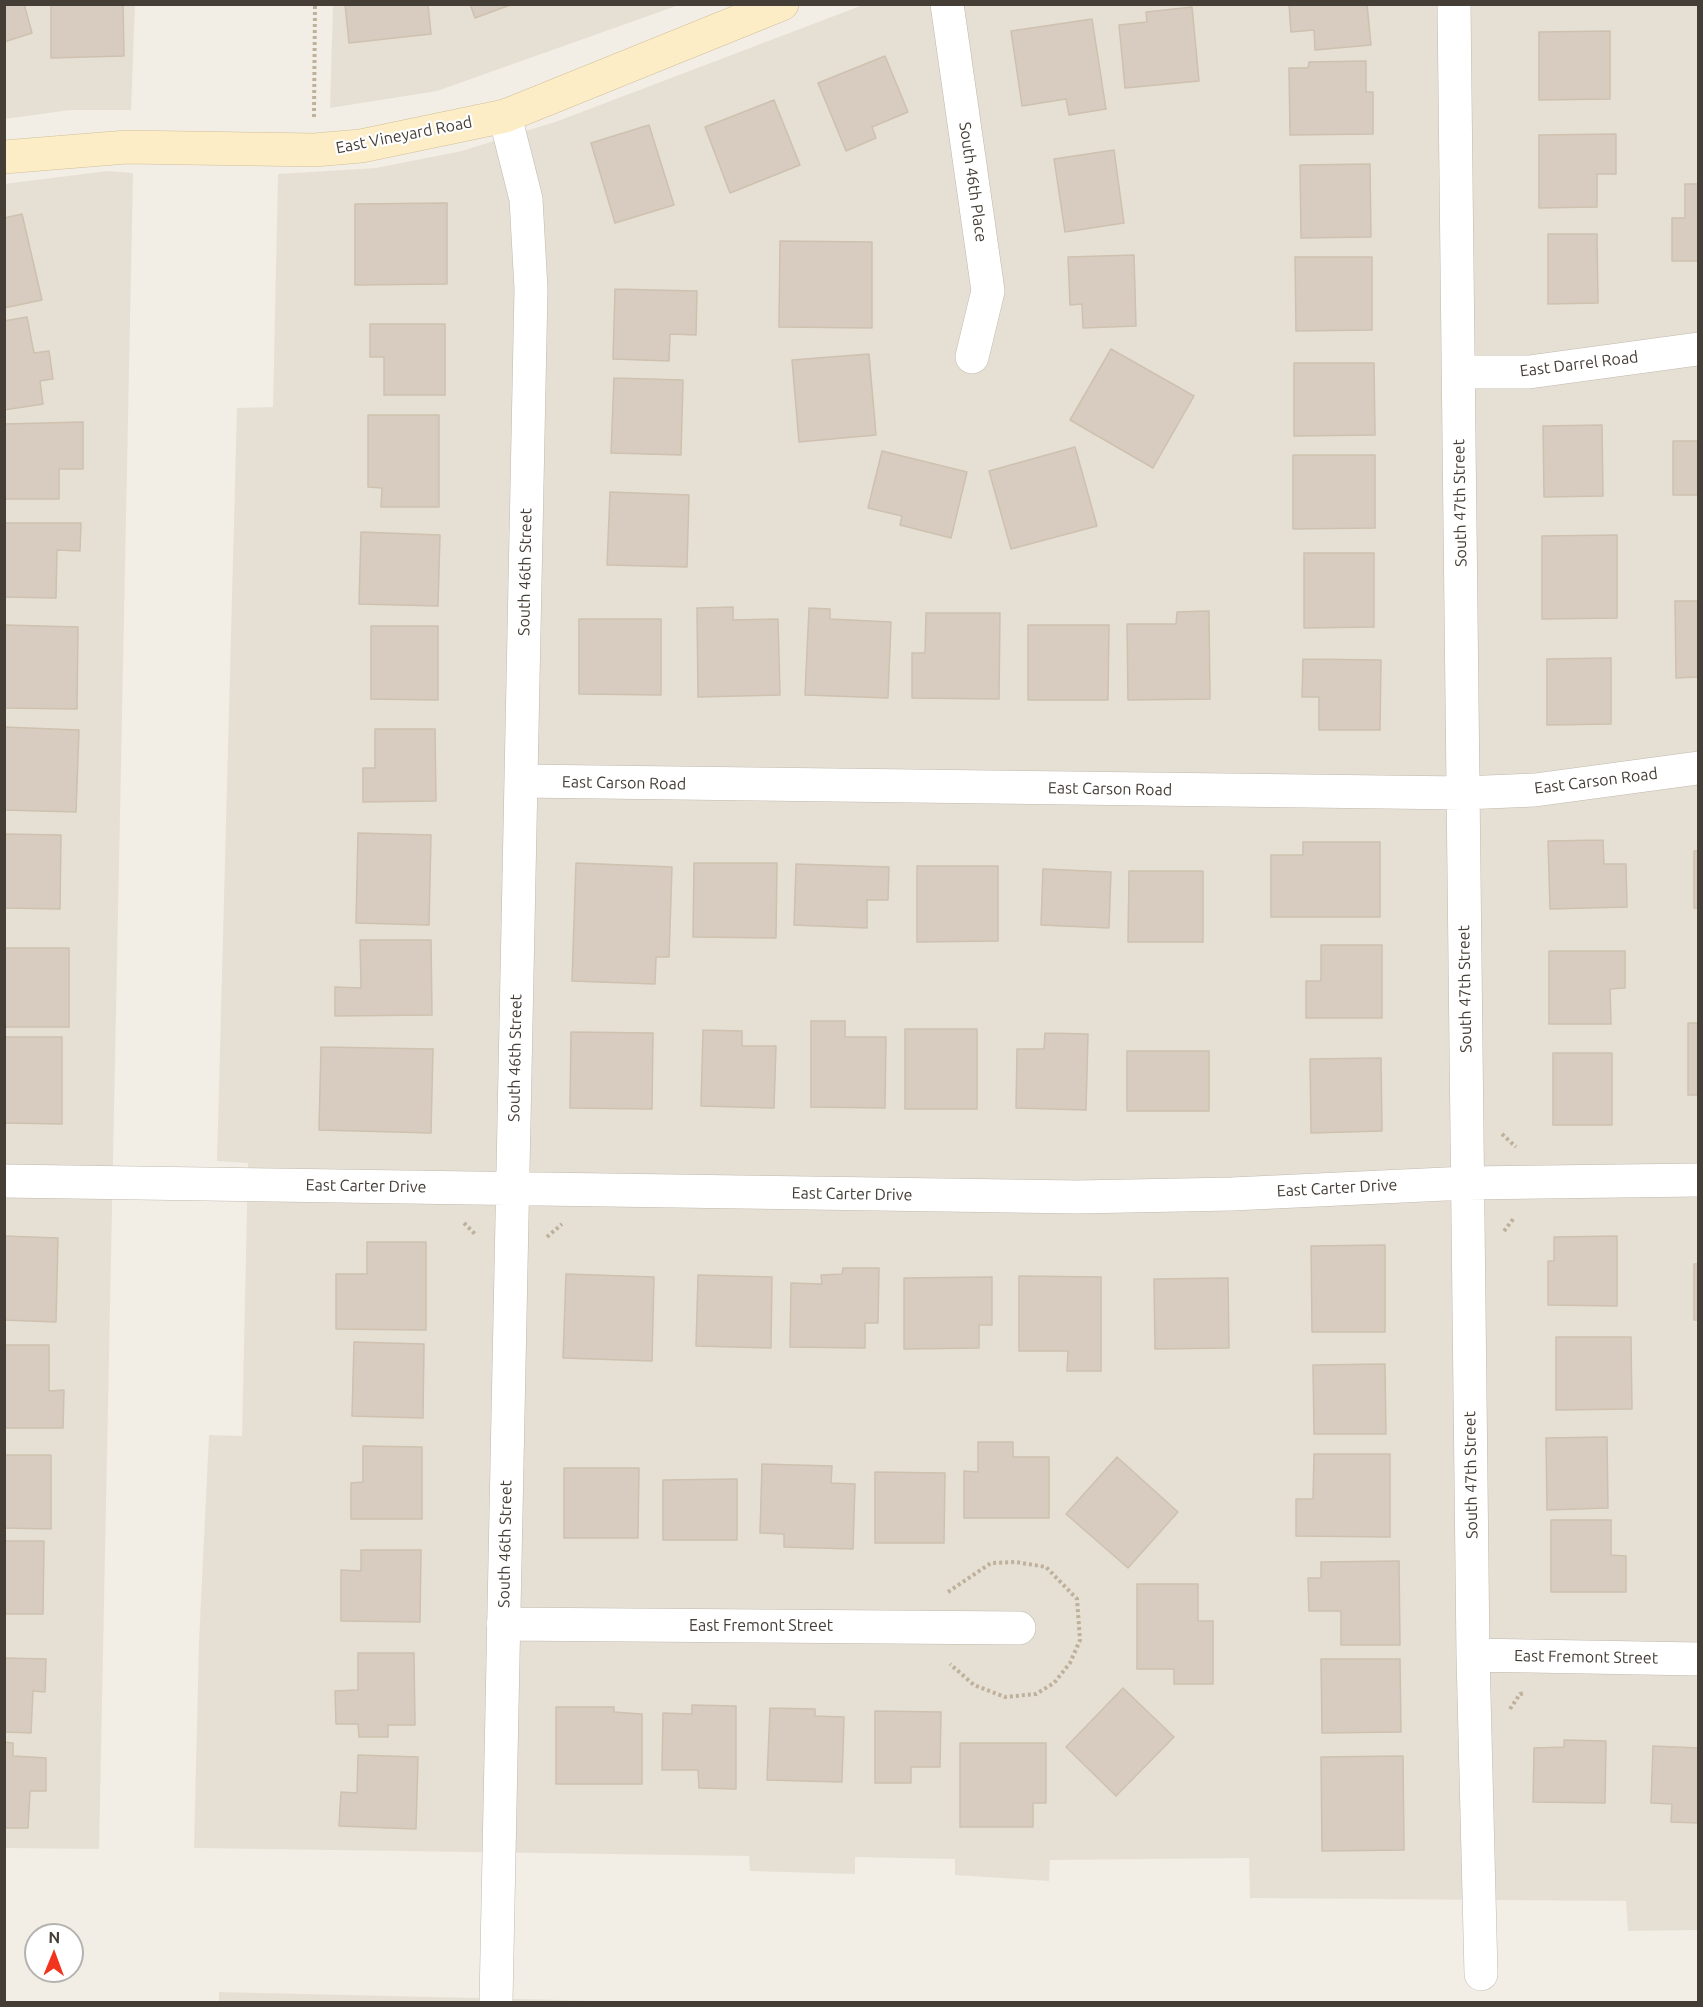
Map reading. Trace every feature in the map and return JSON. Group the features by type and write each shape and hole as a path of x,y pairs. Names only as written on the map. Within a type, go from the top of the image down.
{"street":[{"name":"East Vineyard Road","path":"4,157 127,147 314,150 361,146 505,116 782,4"},
{"name":"South 46th Place","path":"947,4 988,291 972,357"},
{"name":"South 47th Street","path":"1454,4 1473,1655 1481,1974"},
{"name":"South 46th Street","path":"496,2002 531,289 526,199 505,116"},
{"name":"East Darrel Road","path":"1459,372 1529,372 1698,349"},
{"name":"East Carson Road","path":"521,782 1463,793 1535,790 1698,768"},
{"name":"East Carter Drive","path":"4,1181 1078,1197 1232,1194 1467,1183 1698,1180"},
{"name":"East Fremont Street","path":"503,1624 1019,1628"},
{"name":"East Fremont Street","path":"1473,1655 1698,1659"}],"path":[{"path":"314,150 315,4"},
{"path":"1504,1146 1509,1141"},
{"path":"1503,1238 1504,1229 1518,1214"},
{"path":"544,1245 548,1237 567,1220"},
{"path":"949,1662 974,1685 1005,1697 1036,1694 1054,1683 1070,1663 1080,1640"}],"shaded area":[{"path":"4,5 135,5 131,110 70,110 5,119"},
{"path":"333,5 679,5 437,91 330,108"},
{"path":"863,5 1698,5 1698,1930 1628,1931 1626,1901 1250,1898 1249,1858 1050,1860 1049,1881 955,1875 955,1859 855,1857 855,1874 750,1871 749,1856 194,1848 199,1642 209,1435 242,1436 248,1163 217,1161 237,408 273,407 278,174 376,168 462,151 558,121"},
{"path":"108,171 133,173 99,1849 5,1848 4,184"},
{"path":"219,1992 647,2002 219,2002"}],"building":[{"path":"4,4 24,4 32,33 4,42"},
{"path":"51,4 123,4 124,56 51,58"},
{"path":"345,4 428,4 431,34 349,43"},
{"path":"470,4 513,4 475,18"},
{"path":"1289,4 1367,4 1371,45 1315,50 1314,30 1291,32"},
{"path":"1192,7 1199,81 1125,88 1119,25 1147,22 1146,12"},
{"path":"1092,19 1106,109 1069,115 1066,99 1022,106 1011,31"},
{"path":"1610,31 1610,99 1539,100 1539,32"},
{"path":"885,56 908,112 872,127 876,138 846,151 818,83"},
{"path":"1366,61 1366,92 1373,92 1373,134 1290,135 1289,68 1308,68 1309,62"},
{"path":"774,100 800,165 730,193 705,127"},
{"path":"649,125 674,205 615,223 591,143"},
{"path":"1616,134 1616,174 1597,174 1597,207 1539,208 1539,135"},
{"path":"1114,150 1124,223 1065,232 1054,159"},
{"path":"1370,164 1371,237 1301,238 1300,165"},
{"path":"1685,184 1698,184 1698,261 1672,261 1672,218 1685,218"},
{"path":"447,203 447,284 355,285 355,204"},
{"path":"22,214 42,300 4,308 4,218"},
{"path":"1548,234 1597,234 1598,303 1548,304"},
{"path":"780,241 872,242 872,328 779,327"},
{"path":"1134,255 1136,326 1083,328 1082,304 1070,305 1068,257"},
{"path":"1295,257 1372,257 1372,330 1296,331"},
{"path":"615,289 697,291 696,335 670,334 669,361 613,359"},
{"path":"27,317 34,353 49,351 53,379 40,381 43,404 4,410 4,321"},
{"path":"370,324 445,324 445,395 384,395 384,357 370,357"},
{"path":"1111,349 1194,396 1153,468 1070,420"},
{"path":"869,354 876,435 799,442 792,360"},
{"path":"1294,363 1374,363 1375,435 1294,436"},
{"path":"614,378 683,380 681,455 611,453"},
{"path":"368,415 439,415 439,507 381,507 382,488 368,487"},
{"path":"83,422 83,469 59,469 59,499 4,499 4,424"},
{"path":"1602,425 1603,496 1544,497 1543,426"},
{"path":"1673,441 1698,441 1698,495 1673,495"},
{"path":"1075,447 1097,526 1011,549 989,471"},
{"path":"882,451 967,472 951,538 900,525 902,516 868,508"},
{"path":"1293,455 1375,455 1375,528 1293,529"},
{"path":"610,492 689,495 687,567 607,565"},
{"path":"4,523 81,523 80,551 57,550 56,598 4,597"},
{"path":"361,532 440,535 438,606 359,604"},
{"path":"1617,535 1617,618 1542,619 1542,536"},
{"path":"1304,553 1374,553 1374,627 1304,628"},
{"path":"1675,601 1698,601 1698,677 1676,678"},
{"path":"733,607 733,620 778,619 780,695 698,697 697,608"},
{"path":"809,608 830,609 830,619 891,622 888,698 805,695"},
{"path":"1209,611 1210,699 1128,700 1127,624 1176,624 1177,612"},
{"path":"926,613 1000,613 999,699 912,698 912,653 925,653"},
{"path":"579,619 661,619 661,695 579,694"},
{"path":"4,625 78,627 77,709 4,708"},
{"path":"1028,625 1109,625 1108,700 1028,700"},
{"path":"371,626 438,626 438,700 371,699"},
{"path":"1611,658 1611,724 1547,725 1547,659"},
{"path":"1303,659 1381,660 1380,730 1319,730 1319,697 1302,697"},
{"path":"4,727 79,730 76,812 4,810"},
{"path":"375,729 435,729 436,801 363,802 363,768 375,768"},
{"path":"358,833 431,835 429,925 356,923"},
{"path":"4,834 61,835 60,909 4,908"},
{"path":"1603,840 1604,864 1626,864 1627,907 1550,909 1548,841"},
{"path":"1303,842 1380,842 1380,917 1271,917 1271,855 1303,855"},
{"path":"1694,851 1698,851 1698,908 1694,908"},
{"path":"576,863 672,867 669,957 656,957 655,984 572,981"},
{"path":"694,863 777,863 776,938 693,937"},
{"path":"796,864 889,867 888,900 867,900 867,928 794,925"},
{"path":"917,866 998,866 998,941 917,942"},
{"path":"1043,869 1111,872 1109,928 1041,925"},
{"path":"1129,871 1203,871 1203,942 1128,942"},
{"path":"360,940 431,940 432,1015 335,1016 335,987 361,988"},
{"path":"1321,945 1382,945 1382,1018 1306,1018 1306,981 1321,981"},
{"path":"4,948 69,948 69,1027 4,1027"},
{"path":"1549,951 1625,951 1625,988 1610,989 1611,1024 1549,1024"},
{"path":"811,1021 845,1021 845,1037 886,1037 885,1108 811,1107"},
{"path":"1688,1023 1698,1023 1698,1095 1688,1095"},
{"path":"905,1029 977,1029 977,1109 905,1109"},
{"path":"703,1030 742,1031 742,1046 776,1046 774,1108 701,1106"},
{"path":"571,1032 653,1033 652,1109 570,1108"},
{"path":"1045,1033 1088,1034 1086,1110 1016,1108 1017,1049 1044,1049"},
{"path":"4,1037 62,1037 62,1124 4,1123"},
{"path":"321,1047 433,1049 431,1133 319,1130"},
{"path":"1127,1051 1209,1051 1209,1111 1127,1111"},
{"path":"1553,1053 1612,1053 1612,1125 1553,1125"},
{"path":"1381,1058 1382,1131 1311,1133 1310,1059"},
{"path":"4,1236 58,1238 56,1322 4,1320"},
{"path":"1617,1236 1617,1306 1548,1305 1548,1261 1554,1261 1554,1237"},
{"path":"367,1242 426,1242 426,1330 336,1329 336,1274 367,1274"},
{"path":"1385,1245 1385,1332 1312,1332 1311,1246"},
{"path":"1694,1264 1698,1264 1698,1320 1694,1320"},
{"path":"843,1268 879,1268 878,1323 865,1323 865,1348 790,1347 791,1283 822,1284 821,1275 842,1274"},
{"path":"566,1274 654,1277 652,1361 563,1358"},
{"path":"698,1275 772,1277 771,1348 696,1346"},
{"path":"1019,1276 1101,1277 1101,1371 1067,1371 1068,1351 1019,1351"},
{"path":"992,1277 992,1325 979,1325 979,1348 904,1349 904,1278"},
{"path":"1228,1278 1229,1348 1155,1349 1154,1279"},
{"path":"1556,1337 1631,1337 1632,1409 1556,1410"},
{"path":"354,1342 424,1344 423,1418 352,1416"},
{"path":"4,1345 49,1345 49,1391 64,1390 63,1428 4,1428"},
{"path":"1385,1364 1386,1434 1314,1434 1313,1365"},
{"path":"1607,1437 1608,1508 1547,1510 1546,1438"},
{"path":"978,1442 1013,1442 1013,1457 1049,1457 1049,1518 964,1518 964,1471 978,1472"},
{"path":"363,1446 422,1447 422,1519 351,1519 351,1483 363,1482"},
{"path":"1314,1454 1390,1454 1390,1537 1296,1536 1296,1499 1313,1499"},
{"path":"4,1455 51,1455 51,1529 4,1528"},
{"path":"1117,1457 1178,1512 1128,1568 1066,1514"},
{"path":"762,1464 832,1466 831,1483 855,1484 853,1549 784,1547 784,1534 760,1533"},
{"path":"564,1468 639,1468 638,1538 564,1538"},
{"path":"875,1472 945,1473 944,1543 875,1543"},
{"path":"737,1479 737,1540 663,1540 663,1480"},
{"path":"1551,1520 1611,1520 1611,1555 1626,1556 1626,1592 1551,1592"},
{"path":"4,1541 44,1541 43,1614 4,1614"},
{"path":"361,1550 421,1550 420,1622 341,1621 341,1570 361,1571"},
{"path":"1399,1561 1400,1645 1341,1645 1341,1611 1309,1611 1308,1578 1321,1578 1321,1562"},
{"path":"1137,1584 1198,1584 1198,1621 1213,1621 1213,1684 1174,1684 1174,1669 1137,1669"},
{"path":"358,1653 414,1653 415,1725 388,1725 388,1737 359,1737 358,1724 336,1724 335,1691 358,1690"},
{"path":"4,1658 46,1659 45,1692 33,1691 31,1733 4,1732"},
{"path":"1321,1659 1400,1659 1401,1732 1322,1733"},
{"path":"1123,1688 1174,1737 1116,1796 1066,1747"},
{"path":"692,1705 736,1706 736,1789 699,1788 698,1770 662,1770 663,1713 692,1714"},
{"path":"556,1707 614,1707 614,1712 642,1714 642,1784 556,1784"},
{"path":"770,1708 815,1709 815,1716 844,1717 842,1782 767,1780"},
{"path":"875,1711 941,1712 940,1767 911,1767 911,1783 875,1783"},
{"path":"1564,1740 1606,1741 1605,1803 1533,1802 1534,1748 1564,1747"},
{"path":"4,1742 13,1743 13,1756 46,1758 46,1791 30,1791 28,1828 4,1828"},
{"path":"960,1743 1046,1743 1046,1803 1033,1803 1033,1827 960,1827"},
{"path":"1653,1746 1698,1748 1698,1823 1671,1822 1672,1804 1651,1803"},
{"path":"358,1755 418,1757 416,1829 339,1826 341,1792 357,1793"},
{"path":"1403,1756 1404,1850 1322,1851 1321,1757"}]}
